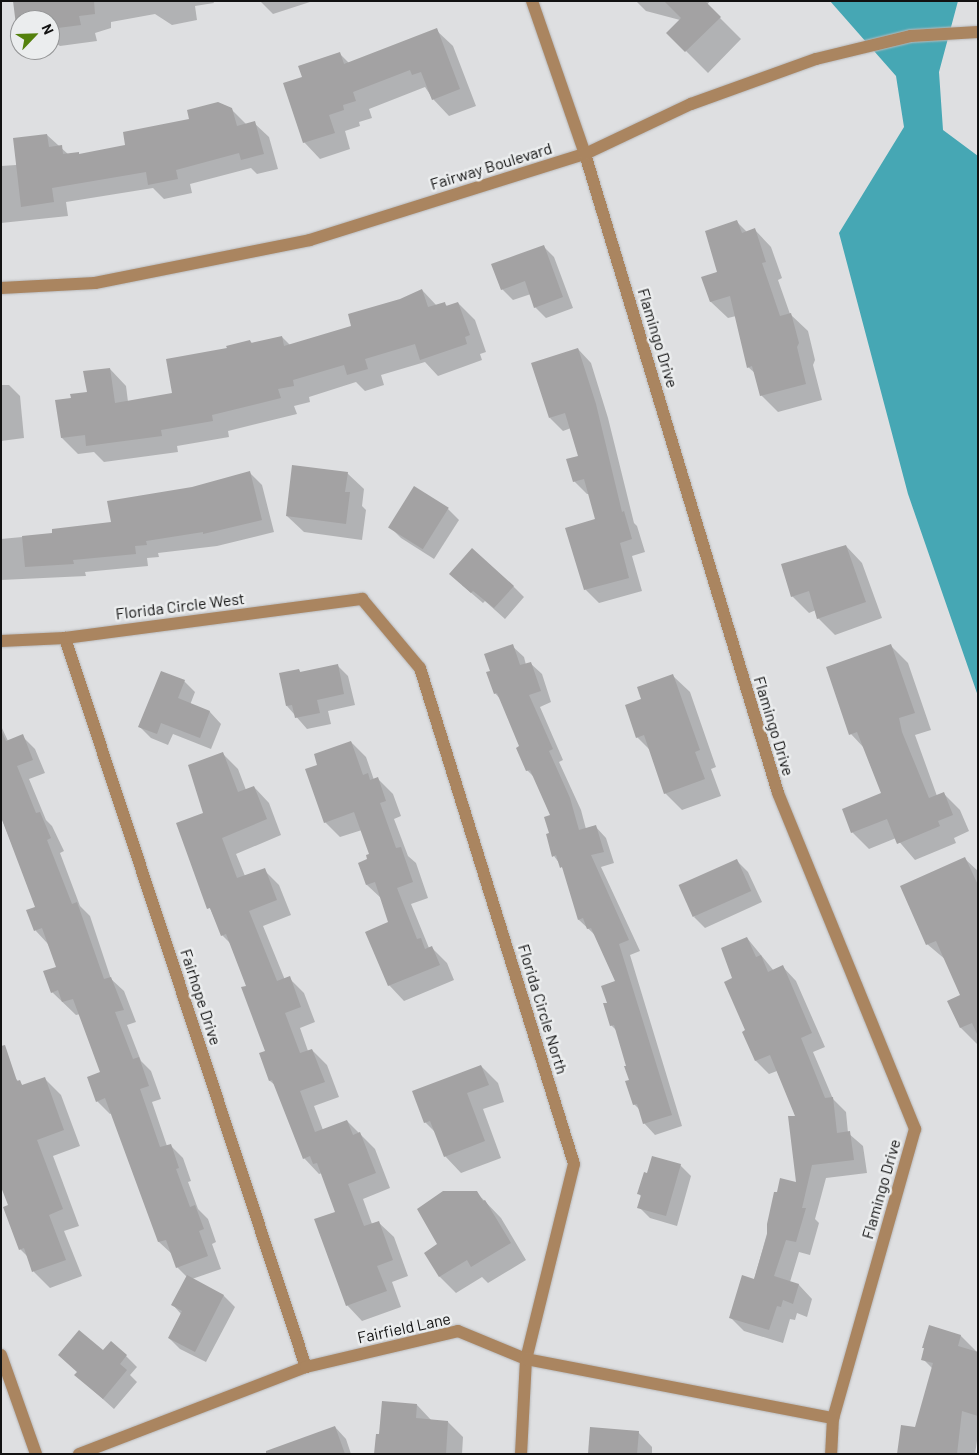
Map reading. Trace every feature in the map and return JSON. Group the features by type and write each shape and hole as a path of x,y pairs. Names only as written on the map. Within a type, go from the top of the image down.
{"street":[{"name":"Flamingo Drive","path":"532,1 585,154 778,793 915,1129 833,1418 831,1454"},
{"name":"Fairway Boulevard","path":"1,288 95,283 310,240 585,154 691,104 816,59 911,36 978,32"},
{"name":"Florida Circle West","path":"1,641 65,638 362,599"},
{"name":"Florida Circle North","path":"362,599 420,668 574,1164 526,1359 521,1454"},
{"name":"Fairhope Drive","path":"65,638 306,1367"},
{"name":"Fairfield Lane","path":"78,1454 306,1367 458,1331 526,1359 833,1418"},
{"path":"1,1356 36,1454"}],"water":[{"path":"830,1 958,1 939,72 943,130 978,156 978,696 908,494 839,233 904,127 896,76"}],"building":[{"path":"13,1 94,1 95,14 79,16 81,25 60,28 60,10 14,10"},
{"path":"664,1 705,1 721,17 685,52 666,33 681,18"},
{"path":"437,28 460,89 432,100 421,72 412,75 410,70 353,92 356,101 343,105 344,110 329,115 335,133 303,143 283,83 302,77 298,66 340,52 344,64"},
{"path":"218,102 232,108 237,126 255,121 264,154 241,160 239,153 176,170 178,179 148,185 146,172 52,188 54,202 21,207 13,138 47,134 49,147 62,145 63,154 79,152 79,154 125,145 123,132 189,119 187,110"},
{"path":"737,220 742,233 755,228 766,262 762,263 780,316 791,313 799,343 797,347 806,384 760,396 752,366 747,368 730,296 710,302 701,277 717,272 705,231"},
{"path":"544,245 563,297 534,308 525,281 501,290 491,264"},
{"path":"422,289 428,307 445,302 446,306 458,302 470,335 465,337 467,344 420,360 415,344 365,359 368,369 347,375 344,365 293,380 294,386 278,389 281,398 212,415 213,421 161,430 162,436 86,446 85,435 61,438 55,400 71,398 70,394 87,392 83,371 110,368 115,403 172,393 166,359 227,348 226,346 250,340 251,343 282,336 284,346 351,326 348,314 400,299"},
{"path":"578,348 596,404 622,512 624,511 632,539 620,543 629,578 584,590 565,528 595,519 584,479 573,482 566,459 578,456 565,413 549,418 531,363"},
{"path":"292,465 348,472 345,492 350,492 346,524 286,516"},
{"path":"250,471 262,520 203,534 203,532 146,541 147,545 135,546 136,554 73,560 74,564 25,567 22,536 52,533 52,529 111,522 107,501 192,487"},
{"path":"414,486 449,508 423,549 388,528"},
{"path":"846,545 866,602 817,619 809,591 791,597 781,564"},
{"path":"472,548 514,586 494,608 473,591 471,593 449,574"},
{"path":"513,644 520,665 531,662 541,691 529,695 553,749 549,751 570,798 579,830 596,825 604,852 591,855 629,940 619,944 672,1115 643,1124 637,1104 633,1105 625,1081 629,1080 624,1066 626,1066 614,1025 610,1026 603,1003 607,1003 601,986 615,981 591,928 587,929 583,918 578,920 562,867 560,868 556,855 552,857 546,834 549,833 544,817 550,815 530,770 526,771 516,748 519,746 497,693 494,694 486,672 490,671 484,654"},
{"path":"891,644 915,713 899,718 902,732 929,798 944,792 953,815 938,821 940,826 897,844 887,819 851,833 842,809 881,793 857,732 849,735 826,667"},
{"path":"338,664 344,694 317,700 320,713 295,718 292,705 286,706 279,673 299,669 300,672"},
{"path":"161,671 185,680 178,698 210,711 200,738 161,723 157,734 138,727"},
{"path":"673,674 700,750 695,752 705,779 664,794 644,735 636,738 625,705 641,699 637,687"},
{"path":"1,730 6,741 23,734 33,760 17,766 36,813 40,812 51,838 47,840 72,904 77,902 104,979 111,977 124,1010 115,1012 133,1059 139,1057 149,1086 140,1089 160,1147 171,1144 179,1168 176,1169 190,1207 195,1205 204,1229 199,1231 208,1256 176,1268 166,1240 158,1242 105,1098 96,1102 87,1077 100,1072 73,999 62,1002 58,990 51,993 43,971 56,967 42,928 34,931 26,910 35,907 1,817"},
{"path":"351,741 363,775 368,773 370,780 378,777 386,801 380,803 396,848 401,847 413,882 397,888 417,939 421,938 425,949 432,946 440,965 388,986 365,932 388,922 375,882 366,885 358,863 367,859 366,855 369,854 354,812 324,823 305,769 317,765 314,754"},
{"path":"223,752 238,792 254,786 267,819 222,838 237,878 265,868 277,900 249,911 277,981 290,976 301,1007 285,1013 300,1053 312,1049 325,1082 300,1091 315,1132 347,1120 353,1135 360,1132 376,1173 348,1184 364,1226 379,1221 393,1260 377,1266 387,1291 346,1306 314,1219 335,1212 317,1163 313,1164 310,1156 303,1159 272,1080 269,1081 259,1053 265,1051 241,987 246,986 226,934 221,936 210,908 207,909 176,823 203,813 188,765"},
{"path":"965,857 978,885 978,1036 972,1023 960,1028 947,1001 960,995 936,941 926,945 900,886"},
{"path":"737,859 751,891 693,917 679,885"},
{"path":"747,937 756,957 761,955 768,972 783,965 812,1033 801,1038 825,1098 833,1097 837,1133 850,1131 854,1160 812,1165 802,1208 806,1208 796,1242 786,1240 774,1276 799,1284 793,1304 783,1300 781,1307 777,1306 769,1330 729,1318 742,1275 754,1279 767,1235 767,1224 774,1192 777,1192 780,1178 796,1182 788,1116 795,1116 770,1055 755,1061 742,1032 745,1030 724,982 732,978 721,948"},
{"path":"5,1045 17,1081 20,1080 22,1085 45,1077 64,1130 37,1140 63,1209 49,1215 66,1260 32,1272 24,1248 19,1250 3,1207 8,1205 1,1187 1,1046"},
{"path":"481,1065 489,1085 467,1093 485,1141 444,1157 430,1121 424,1123 412,1091"},
{"path":"652,1156 681,1164 666,1216 637,1208 641,1195 637,1194 644,1172 647,1173"},
{"path":"443,1191 477,1191 483,1201 485,1200 511,1243 471,1267 467,1260 439,1277 424,1253 437,1244 417,1209"},
{"path":"187,1275 224,1295 195,1352 168,1338 182,1311 171,1305"},
{"path":"929,1325 961,1335 958,1346 978,1352 978,1416 962,1411 957,1454 897,1454 901,1425 915,1427 933,1363 921,1360 924,1348 922,1348"},
{"path":"79,1330 103,1350 111,1341 127,1355 120,1364 127,1370 103,1399 74,1375 77,1372 58,1355"},
{"path":"382,1401 417,1404 416,1418 448,1421 446,1454 374,1454 376,1434 379,1434"},
{"path":"335,1426 345,1454 266,1454 266,1451"},
{"path":"590,1427 639,1431 637,1454 588,1454"}]}
